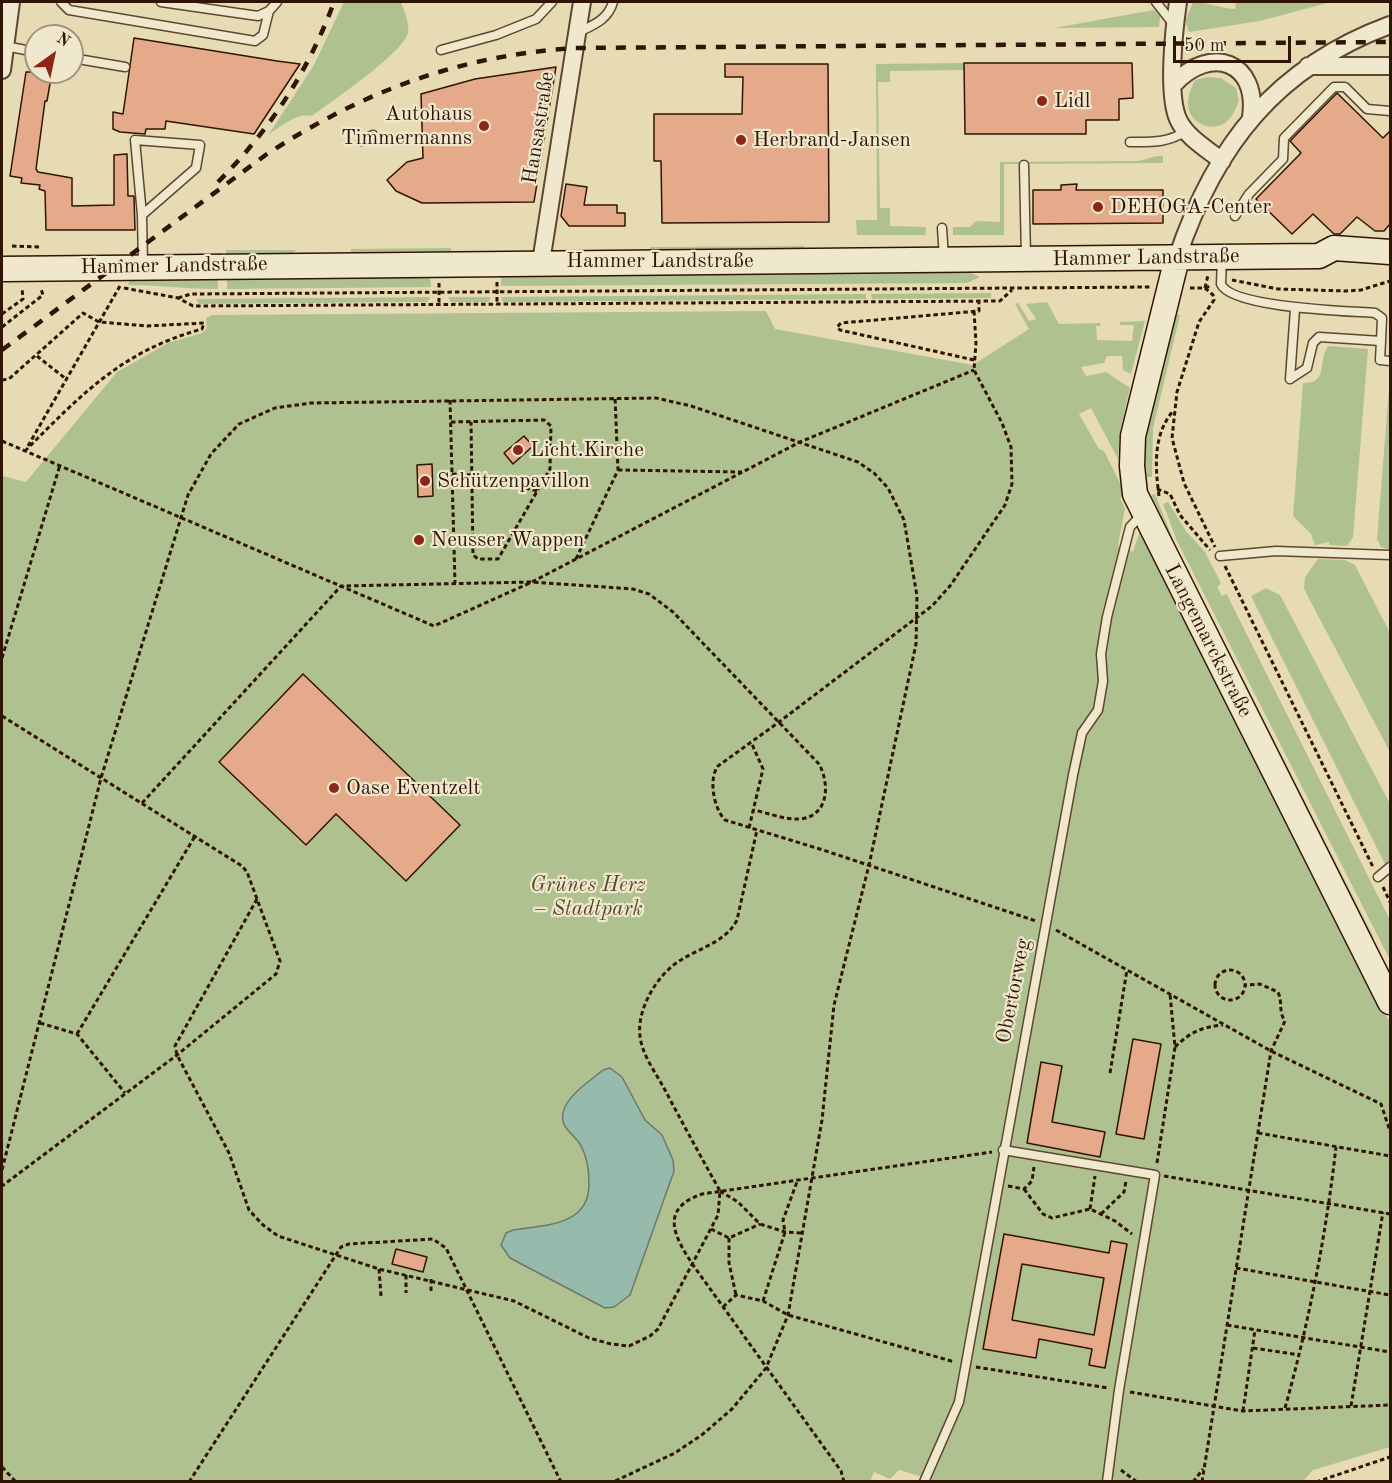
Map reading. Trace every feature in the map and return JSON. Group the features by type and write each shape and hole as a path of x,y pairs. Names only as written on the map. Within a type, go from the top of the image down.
{"main road":[{"name":"Hammer Landstraße","path":"2,269 129,273 541,262 1177,258 1221,268 1319,256 1334,248 1390,252"},
{"name":"Hammer Landstraße","path":"1319,256 1332,264 1390,266"},
{"name":"Langemarckstraße","path":"1177,258 1133,436 1132,466 1139,503 1382,976 1390,1002"}],"street":[{"path":"2,70 11,2"},
{"name":"Hansastraße","path":"541,262 582,2"},
{"path":"1178,2 1174,26 1174,108 1186,131 1222,161"},
{"path":"1177,258 1199,204 1222,161 1251,117 1287,81 1307,66 1349,43 1390,25"},
{"path":"1174,84 1189,69 1206,62 1230,65 1247,82 1252,107 1251,117"},
{"path":"1307,66 1390,66"}],"lane":[{"path":"61,2 69,10 255,41 263,35 269,12 277,2"},
{"path":"160,2 258,16 269,12"},
{"path":"441,50 496,35 536,19 552,2"},
{"path":"577,33 600,22 608,14 613,2"},
{"path":"1156,2 1174,26"},
{"path":"5,46 24,50"},
{"path":"84,60 125,67"},
{"path":"1235,216 1250,194 1283,159 1284,138 1334,87 1345,87 1367,109 1390,111"},
{"path":"1130,142 1160,142 1174,139 1186,131"},
{"path":"361,141 373,135"},
{"path":"129,273 142,215 135,140 200,145 196,168 142,215"},
{"path":"1024,165 1026,259"},
{"path":"942,228 944,259"},
{"path":"1221,268 1222,288 1228,292 1296,309 1378,314 1382,318 1380,360 1390,361"},
{"path":"1296,309 1290,379 1307,368 1313,343 1319,337 1381,341"},
{"name":"Obertorweg","path":"924,1482 955,1416 966,1366 1003,1150 1082,733 1098,710 1103,681 1101,654 1107,617 1130,527 1139,503"},
{"path":"1220,556 1276,551 1390,555"},
{"path":"1378,877 1390,867"},
{"path":"1003,1150 1155,1175 1119,1390 1107,1482"}],"path":[{"path":"1205,288 1221,268 1245,280 1278,289 1361,290 1390,281"},
{"path":"25,451 129,273 193,306 1000,301 1012,290"},
{"path":"2,327 43,295 40,286"},
{"path":"178,298 202,294 946,287 1012,290 1205,288 1213,295 1214,300 1199,322 1177,392 1174,409 1172,438 1181,476 1390,902"},
{"path":"2,314 23,299 22,288"},
{"path":"974,360 840,330 837,327 841,323 979,311 979,301"},
{"path":"974,311 976,343 974,370 1002,423 1011,447 1012,484 1005,505 950,586 916,620 718,766 713,777 720,815 725,820 1045,924 1271,1051 1382,1104 1390,1131"},
{"path":"2,380 9,379 82,313 99,322 147,326 200,322 204,326 148,349 104,375 25,451"},
{"path":"36,356 66,379"},
{"path":"2,441 434,626 532,582 800,442 974,370"},
{"path":"576,559 618,470 615,397"},
{"path":"2,1170 101,778 181,517 196,478 228,433 257,415 288,405 311,403 656,398 691,406 858,462 874,473 888,488 900,508 909,538 917,596 916,645 869,865 834,1005 822,1120 788,1315 766,1368 743,1399 704,1434 675,1453 613,1482"},
{"path":"450,400 455,583"},
{"path":"451,422 544,420 550,423 552,465 500,558 478,560 473,552 471,422"},
{"path":"2,658 60,465"},
{"path":"618,470 743,472"},
{"path":"452,474 472,475 538,491"},
{"path":"1139,503 1158,488 1170,494 1195,536 1220,556"},
{"path":"142,803 341,586 532,582 633,589 649,594 673,612 819,764 827,777 827,790 823,804 814,814 802,819 754,810"},
{"path":"2,716 242,866 247,872 280,961 276,974 177,1055 2,1186"},
{"path":"749,828 764,770 751,742"},
{"path":"757,830 737,920 733,928 725,936 676,962 666,971 648,999 640,1022 643,1050 720,1191 738,1202 760,1224 785,1232 803,1233"},
{"path":"77,1034 195,836"},
{"path":"257,899 175,1046 177,1055 229,1153 249,1210 263,1226 278,1236 379,1269 466,1287 514,1301 589,1338 629,1346 650,1336 658,1329 718,1215 720,1191"},
{"path":"1110,1073 1127,970"},
{"path":"1230,970 1243,976 1246,985 1239,998 1229,1001 1220,996 1215,987 1218,977 1230,970"},
{"path":"1202,1482 1271,1051 1284,1021 1280,1015 1281,1000 1278,992 1260,984 1246,985"},
{"path":"1170,994 1175,1047 1155,1175 1390,1214"},
{"path":"40,1023 77,1034 124,1093"},
{"path":"1175,1047 1196,1030 1224,1025"},
{"path":"1258,1133 1390,1156"},
{"path":"1285,1408 1304,1338 1329,1204 1336,1147"},
{"path":"2,1149 8,1150"},
{"path":"845,1481 841,1471 693,1265 676,1236 674,1219 686,1200 720,1191 1003,1150"},
{"path":"1024,1189 1032,1181 1036,1156"},
{"path":"1090,1209 1096,1165"},
{"path":"1101,1214 1124,1192 1128,1170"},
{"path":"763,1301 785,1232 783,1220 798,1179"},
{"path":"998,1184 1024,1189 1043,1214 1052,1218 1090,1209 1137,1237 1144,1238"},
{"path":"1351,1406 1383,1212"},
{"path":"729,1238 760,1224"},
{"path":"711,1228 729,1238"},
{"path":"729,1238 729,1263 736,1295"},
{"path":"189,1482 341,1247 349,1244 433,1239 446,1248 561,1482"},
{"path":"1236,1268 1390,1295"},
{"path":"379,1269 381,1296"},
{"path":"405,1275 406,1293"},
{"path":"431,1279 431,1292"},
{"path":"723,1307 736,1295"},
{"path":"736,1295 763,1301 788,1315 966,1366 1243,1411 1390,1405"},
{"path":"1227,1325 1390,1352"},
{"path":"1243,1411 1255,1330"},
{"path":"1252,1348 1300,1354"},
{"path":"1316,1482 1390,1457"},
{"path":"2,1467 16,1482"},
{"path":"1192,1482 1205,1468"},
{"path":"864,1482 869,1482"}],"green space":[{"path":"344,2 401,2 408,33 403,42 380,65 335,100 312,116 295,118 269,134 314,65"},
{"path":"1193,2 1235,9 1236,2 1331,2 1260,21 1189,32 1185,21"},
{"path":"1154,10 1160,16 1159,27 1054,28"},
{"path":"964,63 964,70 890,71 890,82 878,82 880,208 890,208 890,226 926,227 925,235 857,235 856,220 877,220 876,64"},
{"path":"1208,77 1221,78 1236,88 1239,101 1230,118 1215,127 1203,125 1193,118 1188,104 1195,80"},
{"path":"1163,156 1163,163 1004,164 1004,235 953,235 953,227 970,227 976,221 1000,222 1000,162 1138,161"},
{"path":"804,246 804,248 650,249 650,247"},
{"path":"451,248 451,251 351,252 351,249"},
{"path":"226,250 296,250 293,253 226,253"},
{"path":"967,271 980,277 967,283 501,286 501,275"},
{"path":"430,275 431,287 227,289 227,277"},
{"path":"218,277 218,289 128,285 131,278"},
{"path":"991,293 991,298 872,299 871,294"},
{"path":"866,294 866,299 503,302 501,297"},
{"path":"430,297 428,302 199,304 196,299"},
{"path":"448,297 491,297 489,302 451,302"},
{"name":"Grünes Herz – Stadtpark","path":"1047,302 1059,324 1100,323 1101,326 1096,326 1097,340 1132,341 1134,325 1120,325 1120,322 1145,321 1131,374 1123,370 1122,356 1107,356 1104,363 1081,367 1086,376 1106,372 1130,388 1120,431 1118,459 1091,408 1079,414 1099,449 1104,451 1122,487 1123,495 1120,498 1125,508 1118,545 1133,552 1140,531 1390,1023 1390,1447 1313,1470 1299,1482 940,1482 899,1470 890,1479 874,1472 870,1482 2,1482 3,476 26,482 117,372 168,343 202,333 207,328 206,318 212,315 766,311 775,329 973,365 1029,329 1015,304 1018,303 1029,321 1036,319 1026,304"},
{"path":"1175,314 1180,315 1153,428 1152,477 1147,477 1149,415"},
{"path":"1328,346 1368,349 1353,537 1347,546 1329,545 1329,542 1315,545 1311,534 1293,516 1303,383 1316,380 1319,376"},
{"path":"1390,377 1390,550 1381,547 1377,539"},
{"path":"1155,494 1176,547 1374,938 1369,941 1153,508 1150,496"},
{"path":"1168,502 1186,531 1205,552 1221,583 1217,587 1222,596 1227,594 1390,920 1390,960 1177,541 1163,504"},
{"path":"1318,559 1345,560 1355,565 1390,633 1390,752 1304,589 1305,577"},
{"path":"1266,588 1280,595 1390,804 1390,874 1251,596"}],"shaded area":[{"path":"610,1068 622,1077 645,1120 662,1135 673,1160 674,1171 630,1295 614,1307 605,1308 510,1258 501,1245 506,1233 563,1221 582,1208 587,1197 589,1183 587,1163 580,1144 563,1123 563,1113 579,1089 603,1070"}],"building":[{"path":"134,38 300,64 254,134 166,121 165,129 146,129 145,134 120,132 113,129 113,112 123,114"},
{"name":"Lidl","path":"964,63 1132,63 1133,98 1119,99 1119,120 1086,120 1086,134 965,134"},
{"name":"Herbrand-Jansen","path":"725,64 828,64 829,222 662,223 661,161 654,161 654,114 742,114 743,77 725,77"},
{"name":"Autohaus Timmermanns","path":"556,67 534,202 422,203 396,191 387,180 407,162 423,158 421,94 475,79"},
{"path":"24,84 50,84 47,101 45,101 36,169 38,172 72,178 72,206 114,205 114,155 127,154 128,196 134,196 135,230 46,230 45,191 39,189 40,185 21,183 22,178 10,176"},
{"path":"1337,93 1383,138 1390,131 1390,224 1384,231 1375,231 1357,217 1340,234 1334,234 1313,214 1292,234 1256,199 1301,153 1290,141"},
{"path":"566,184 587,187 584,205 617,205 617,213 625,213 625,226 569,226 561,216"},
{"name":"DEHOGA-Center","path":"1077,184 1076,190 1163,190 1163,223 1033,224 1033,190 1061,190 1061,185"},
{"name":"Licht.Kirche","path":"524,436 533,446 513,464 504,453"},
{"name":"Schützenpavillon","path":"432,464 433,496 418,497 417,465"},
{"name":"Oase Eventzelt","path":"303,674 460,825 406,881 336,814 306,845 219,762"},
{"path":"1133,1039 1161,1044 1144,1139 1116,1134"},
{"path":"1041,1062 1062,1066 1052,1122 1105,1132 1100,1157 1027,1143"},
{"path":"1004,1234 1109,1253 1111,1241 1127,1244 1105,1368 1089,1365 1092,1349 1039,1339 1036,1358 983,1349","holes":["1022,1264 1104,1278 1094,1335 1012,1320"]},
{"path":"396,1249 427,1257 423,1272 392,1264"}],"railway":[{"path":"218,182 255,142 286,98 313,52 334,2"},
{"path":"2,350 267,154 303,132 340,112 413,80 491,59 574,48 1390,42"}],"place":[{"name":"Lidl","path":"1042,101"},
{"name":"Autohaus Timmermanns","path":"484,126"},
{"name":"Herbrand-Jansen","path":"741,140"},
{"name":"DEHOGA-Center","path":"1098,207"},
{"name":"Licht.Kirche","path":"518,450"},
{"name":"Schützenpavillon","path":"425,481"},
{"name":"Neusser Wappen","path":"419,540"},
{"name":"Oase Eventzelt","path":"334,788"}]}
